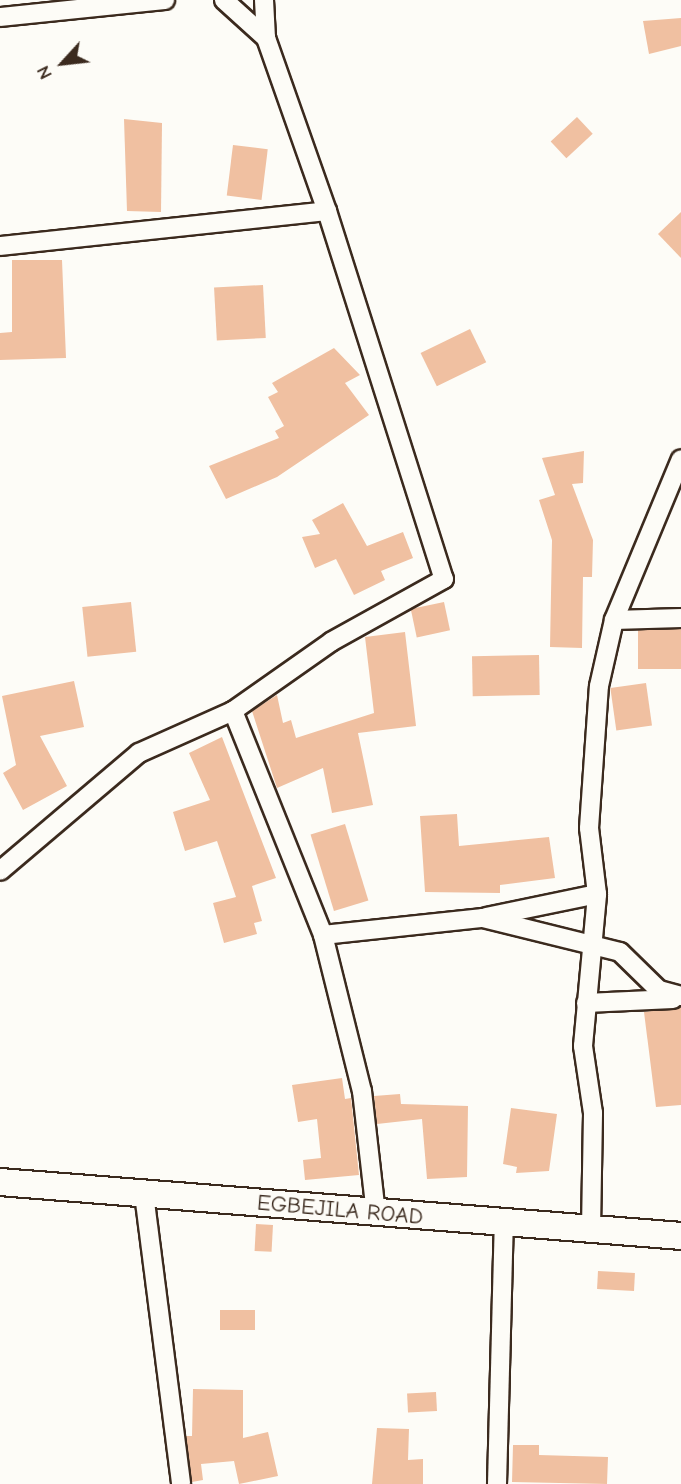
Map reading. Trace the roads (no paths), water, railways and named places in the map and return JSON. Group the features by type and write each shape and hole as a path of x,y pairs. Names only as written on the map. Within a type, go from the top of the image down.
{"street":[{"path":"0,17 165,0"},
{"path":"224,0 266,38"},
{"path":"0,871 139,753 233,711 331,642 444,579 327,211 266,38 264,0"},
{"path":"0,246 327,211"},
{"path":"591,1229 586,1003 597,894 589,846 594,726 614,620 681,459"},
{"path":"614,620 681,618"},
{"path":"233,711 323,935 362,1091 376,1214"},
{"path":"323,935 483,918 597,894"},
{"path":"483,918 593,950 620,951 659,990 681,997"},
{"path":"586,1003 681,997"},
{"name":"EGBEJILA ROAD","path":"0,1182 376,1214 681,1236"},
{"path":"144,1194 181,1484"},
{"path":"497,1484 503,1223"}]}
